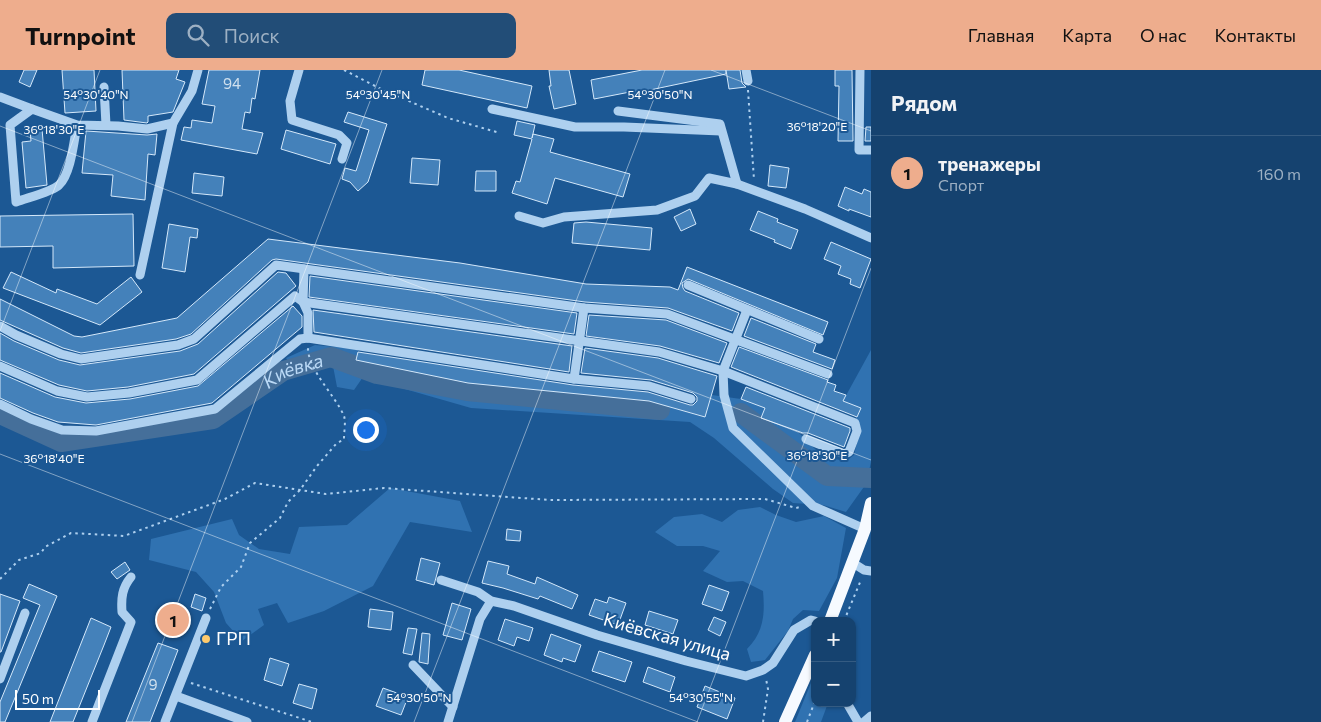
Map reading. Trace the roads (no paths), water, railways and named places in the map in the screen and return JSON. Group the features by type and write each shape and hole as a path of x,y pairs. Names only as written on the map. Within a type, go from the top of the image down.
{"main road":[{"path":"832,617 867,523 871,503"},
{"path":"785,722 812,662"}],"street":[{"path":"140,275 173,123 192,91 198,70"},
{"path":"299,70 290,101 292,120 339,135 347,143 342,160"},
{"path":"746,70 748,81"},
{"path":"860,70 859,150 871,150"},
{"path":"104,87 106,125"},
{"path":"0,97 77,125 106,125 147,130 173,123"},
{"path":"32,109 10,125 16,202 60,185 69,168 77,125"},
{"path":"492,109 575,127 721,131"},
{"path":"618,111 720,124 737,184"},
{"path":"518,216 543,223 564,217 657,210 695,196 709,178 737,184 805,209 871,238"},
{"path":"0,326 52,350 82,359 178,345 194,339 276,264 584,308 667,314 828,374"},
{"path":"304,269 303,302 308,313 308,338"},
{"path":"688,285 819,339"},
{"path":"0,366 57,391 87,397 128,393 196,380 295,296 303,302 659,352 723,371 854,423 857,431 849,452 844,454 806,439"},
{"path":"574,378 584,308"},
{"path":"747,310 723,371 724,395 733,428 812,506 867,523"},
{"path":"0,404 31,419 62,430 96,431 215,409 300,339 308,338 574,378 648,386 691,399"},
{"path":"852,563 868,570"},
{"path":"92,722 131,622 122,612 121,597 125,584 131,577"},
{"name":"Киёвская улица","path":"441,580 478,592 491,601 514,606 686,661 746,676 773,664 794,630 811,620"},
{"path":"448,722 480,619 491,601"},
{"path":"0,679 25,613"},
{"path":"166,722 206,618"},
{"path":"413,665 453,707"},
{"path":"176,696 247,722"},
{"path":"849,707 858,722"},
{"path":"864,722 871,716"}],"waterway":[{"name":"Киёвка","path":"0,414 61,442 213,419 283,371 331,357 377,374 467,391 660,410"},
{"name":"Киёвка","path":"741,413 827,476 871,478"}],"place":[{"name":"тренажеры","path":"173,620"},
{"name":"ГРП","path":"206,639"}]}
